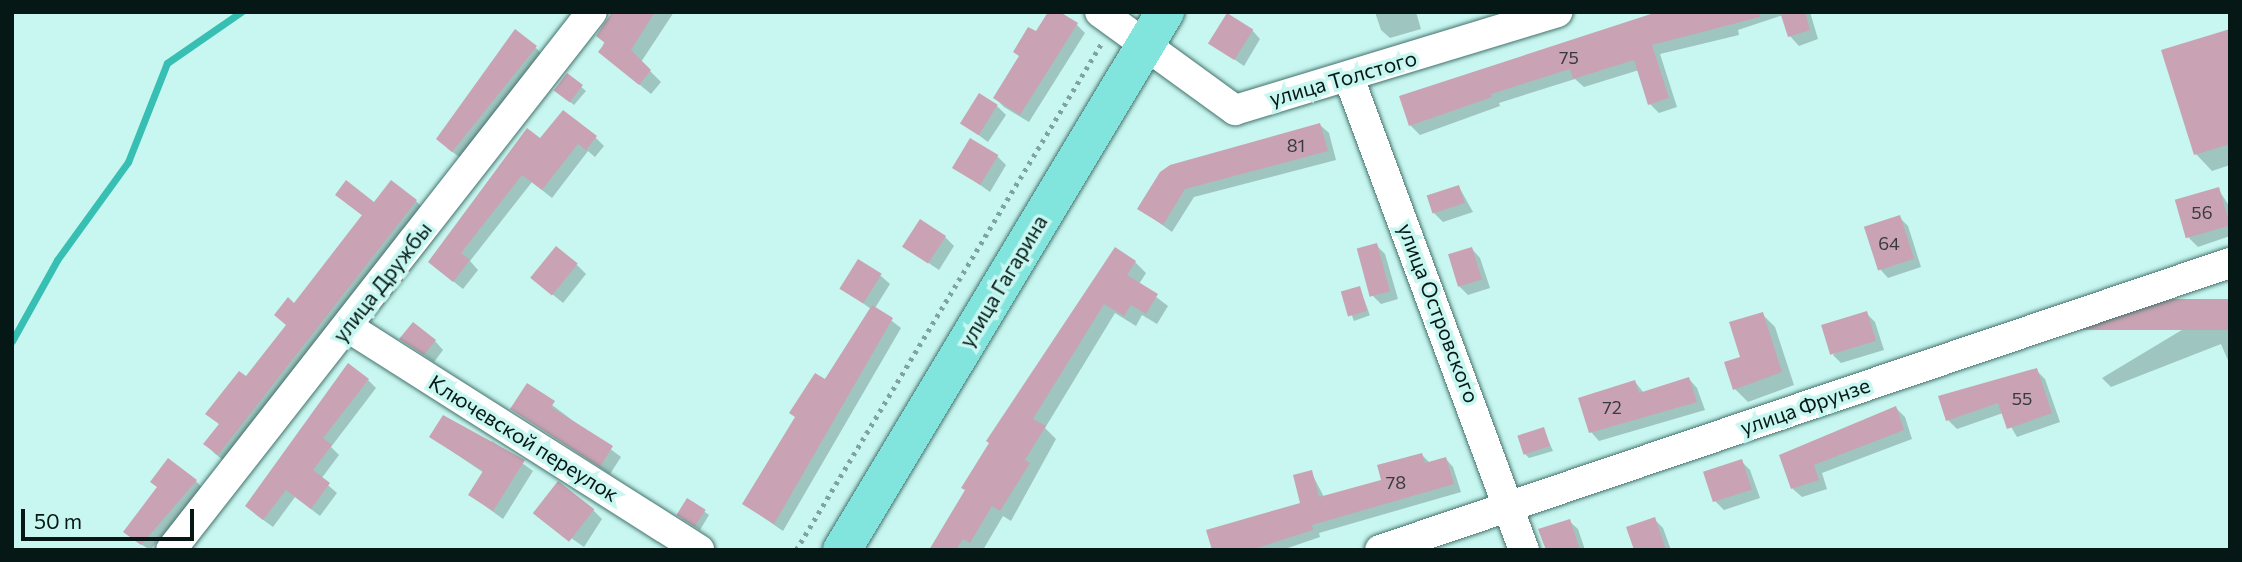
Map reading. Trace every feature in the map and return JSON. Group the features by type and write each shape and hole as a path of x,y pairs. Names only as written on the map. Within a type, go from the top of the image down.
{"main road":[{"name":"улица Гагарина","path":"842,550 1156,28"}],"street":[{"name":"улица Дружбы","path":"171,550 592,12"},
{"name":"улица Толстого","path":"1156,28 1235,110 1349,78 1558,12"},
{"path":"1107,17 1156,28"},
{"name":"улица Островского","path":"1349,78 1512,505 1524,550"},
{"name":"улица Фрунзе","path":"1380,550 2230,263"},
{"name":"Ключевской переулок","path":"348,327 699,550"}],"path":[{"path":"796,550 1107,17"}],"building":[{"path":"612,12 655,12 631,50 651,70 639,85 598,52 605,43 596,36"},
{"path":"1048,12 1060,12 1078,23 1020,115 993,98 1019,56 1013,52 1028,27 1036,31"},
{"path":"1657,12 1759,12 1760,17 1652,45 1669,98 1648,105 1634,60 1573,79 1570,69 1491,94 1492,97 1409,126 1399,96"},
{"path":"1780,12 1805,12 1810,30 1788,37"},
{"path":"1227,13 1253,29 1234,60 1208,44"},
{"path":"515,29 537,46 452,152 436,139"},
{"path":"2230,29 2230,144 2194,155 2161,50"},
{"path":"567,73 583,85 570,103 554,91"},
{"path":"979,93 998,105 979,135 960,124"},
{"path":"563,110 597,136 586,150 578,144 542,190 522,175 461,253 470,260 453,282 428,262 527,128 540,138"},
{"path":"1320,123 1328,151 1185,189 1163,225 1137,209 1160,172 1170,165"},
{"path":"970,138 998,155 980,185 952,168"},
{"path":"346,180 374,202 391,180 417,200 218,455 203,444 219,424 205,414 239,371 246,376 286,325 274,315 288,297 294,303 362,215 335,195"},
{"path":"1459,185 1465,203 1433,214 1427,196"},
{"path":"2219,187 2230,225 2186,238 2175,200"},
{"path":"1900,215 1914,259 1878,270 1864,227"},
{"path":"920,219 946,236 928,264 902,247"},
{"path":"1377,243 1390,291 1370,297 1357,248"},
{"path":"556,246 578,264 552,295 530,278"},
{"path":"1115,247 1136,261 1127,275 1158,294 1146,314 1131,305 1124,316 1104,304 1033,419 1046,426 1025,460 1030,463 1000,511 992,506 970,543 963,539 956,550 929,550 965,490 961,488 989,443 986,441"},
{"path":"1472,247 1482,280 1458,287 1448,254"},
{"path":"858,259 882,274 863,304 839,289"},
{"path":"1360,286 1367,311 1348,317 1341,292"},
{"path":"2081,299 2230,299 2230,330 2081,330"},
{"path":"872,305 893,318 774,524 742,504 795,417 789,413 815,373 825,379"},
{"path":"1867,311 1876,341 1830,355 1821,325"},
{"path":"1763,312 1782,372 1733,390 1724,362 1740,357 1729,322"},
{"path":"413,322 436,340 424,355 399,339"},
{"path":"348,363 369,379 323,438 332,445 313,470 330,483 311,509 286,490 263,520 245,506"},
{"path":"2037,368 2052,413 2007,429 1998,403 1946,421 1938,396"},
{"path":"1689,377 1697,402 1589,433 1578,398 1635,380 1639,393"},
{"path":"527,383 555,401 551,407 613,446 600,467 510,409"},
{"path":"1896,406 1904,430 1814,465 1819,480 1791,489 1779,455"},
{"path":"443,415 525,460 493,511 468,495 483,471 429,437"},
{"path":"1544,427 1550,446 1524,455 1517,436"},
{"path":"1422,453 1425,463 1446,457 1454,484 1312,525 1313,530 1251,550 1212,550 1206,530 1300,503 1293,475 1312,470 1319,497 1381,480 1377,465"},
{"path":"168,458 197,480 141,545 123,532 157,487 150,482"},
{"path":"1742,459 1752,489 1713,502 1703,472"},
{"path":"558,481 594,509 569,542 533,513"},
{"path":"687,498 706,510 695,527 676,515"},
{"path":"1655,517 1666,550 1634,550 1626,527"},
{"path":"1570,519 1580,550 1546,550 1538,529"}],"waterway":[{"path":"12,341 57,260 128,162 167,63 241,12"}]}
